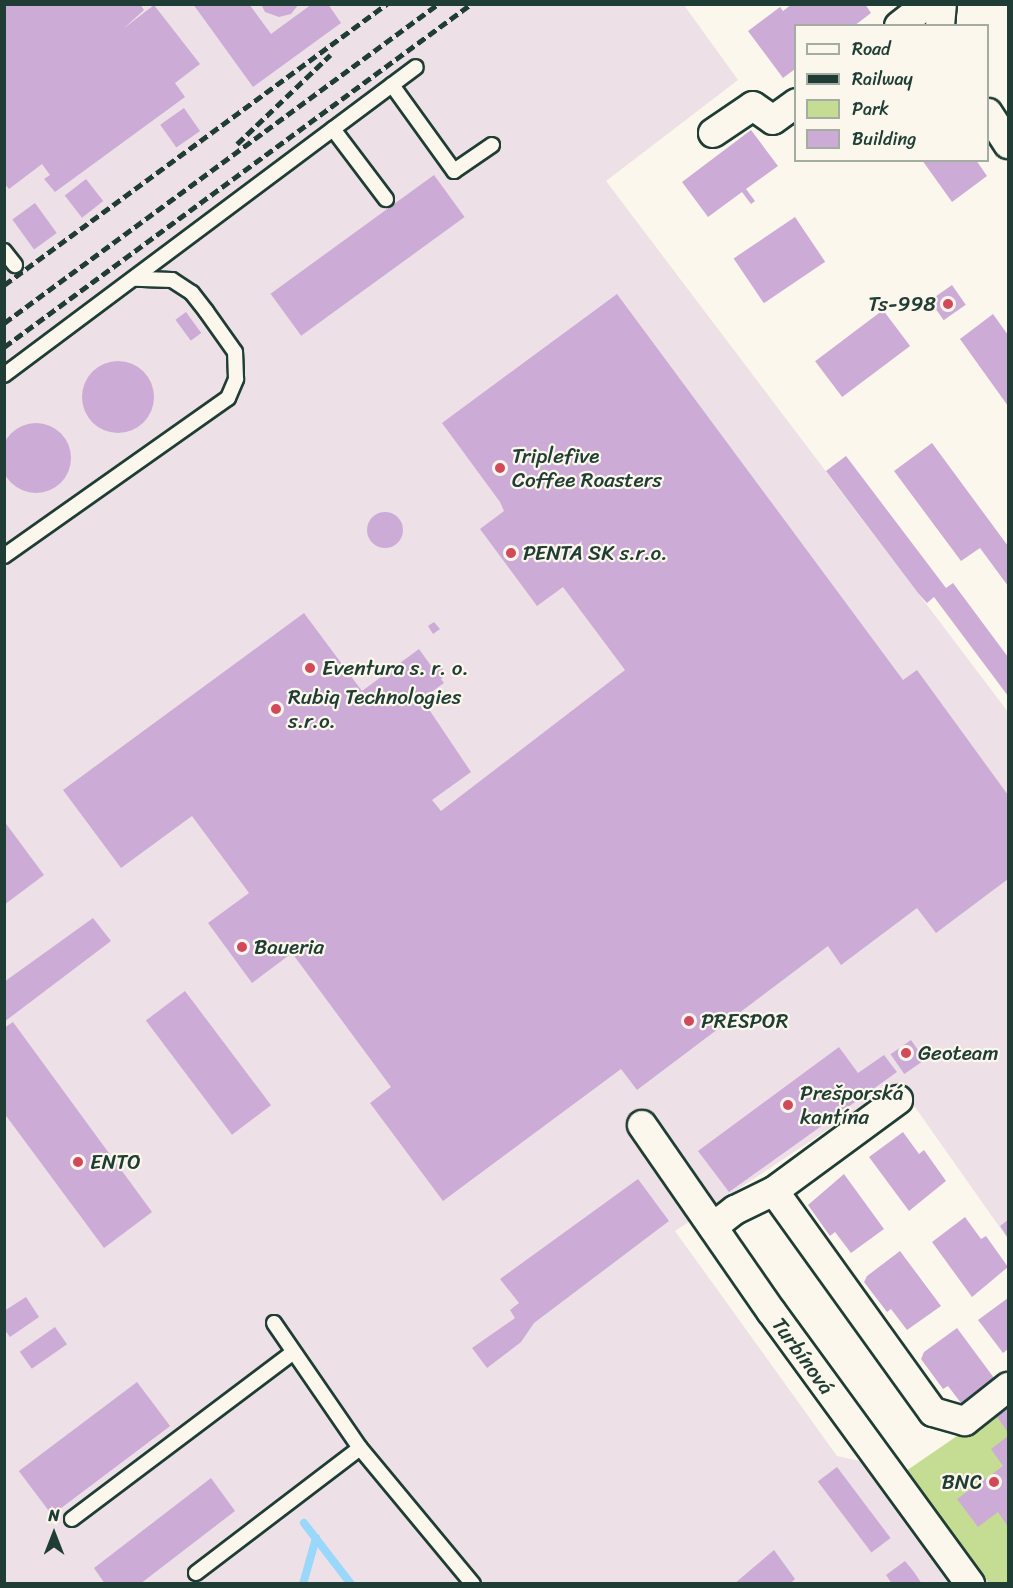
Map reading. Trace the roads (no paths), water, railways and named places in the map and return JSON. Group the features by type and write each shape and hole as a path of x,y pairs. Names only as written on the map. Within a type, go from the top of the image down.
{"street":[{"path":"902,24 927,4"},
{"path":"940,24 942,4"},
{"path":"713,133 753,106 773,120 794,104"},
{"path":"989,116 1008,144"},
{"path":"713,1227 735,1210 774,1191 898,1100"},
{"name":"Turbínová","path":"642,1125 970,1584"},
{"path":"774,1191 933,1412 965,1421 1008,1388"}],"lane":[{"path":"4,375 416,67"},
{"path":"392,85 454,171 492,145"},
{"path":"333,129 386,199"},
{"path":"4,251 15,265"},
{"path":"4,556 228,398 236,379 235,352 192,293 172,280 135,279"},
{"path":"274,1323 292,1353 360,1448 472,1584"},
{"path":"72,1520 292,1353"},
{"path":"196,1573 360,1448"}],"waterway":[{"path":"304,1523 351,1584"},
{"path":"303,1584 316,1538"}],"railway":[{"path":"4,285 387,4"},
{"path":"4,323 438,4"},
{"path":"4,347 471,4"},
{"path":"237,144 330,55"}],"place":[{"name":"Ts-998","path":"948,304"},
{"name":"Triplefive Coffee Roasters","path":"500,468"},
{"name":"PENTA SK s.r.o.","path":"511,553"},
{"name":"Eventura s. r. o.","path":"310,668"},
{"name":"Rubiq Technologies s.r.o.","path":"276,709"},
{"name":"Baueria","path":"242,947"},
{"name":"PRESPOR","path":"689,1021"},
{"name":"Geoteam","path":"906,1053"},
{"name":"Prešporská kantína","path":"788,1105"},
{"name":"ENTO","path":"78,1162"},
{"name":"BNC","path":"994,1482"}]}
